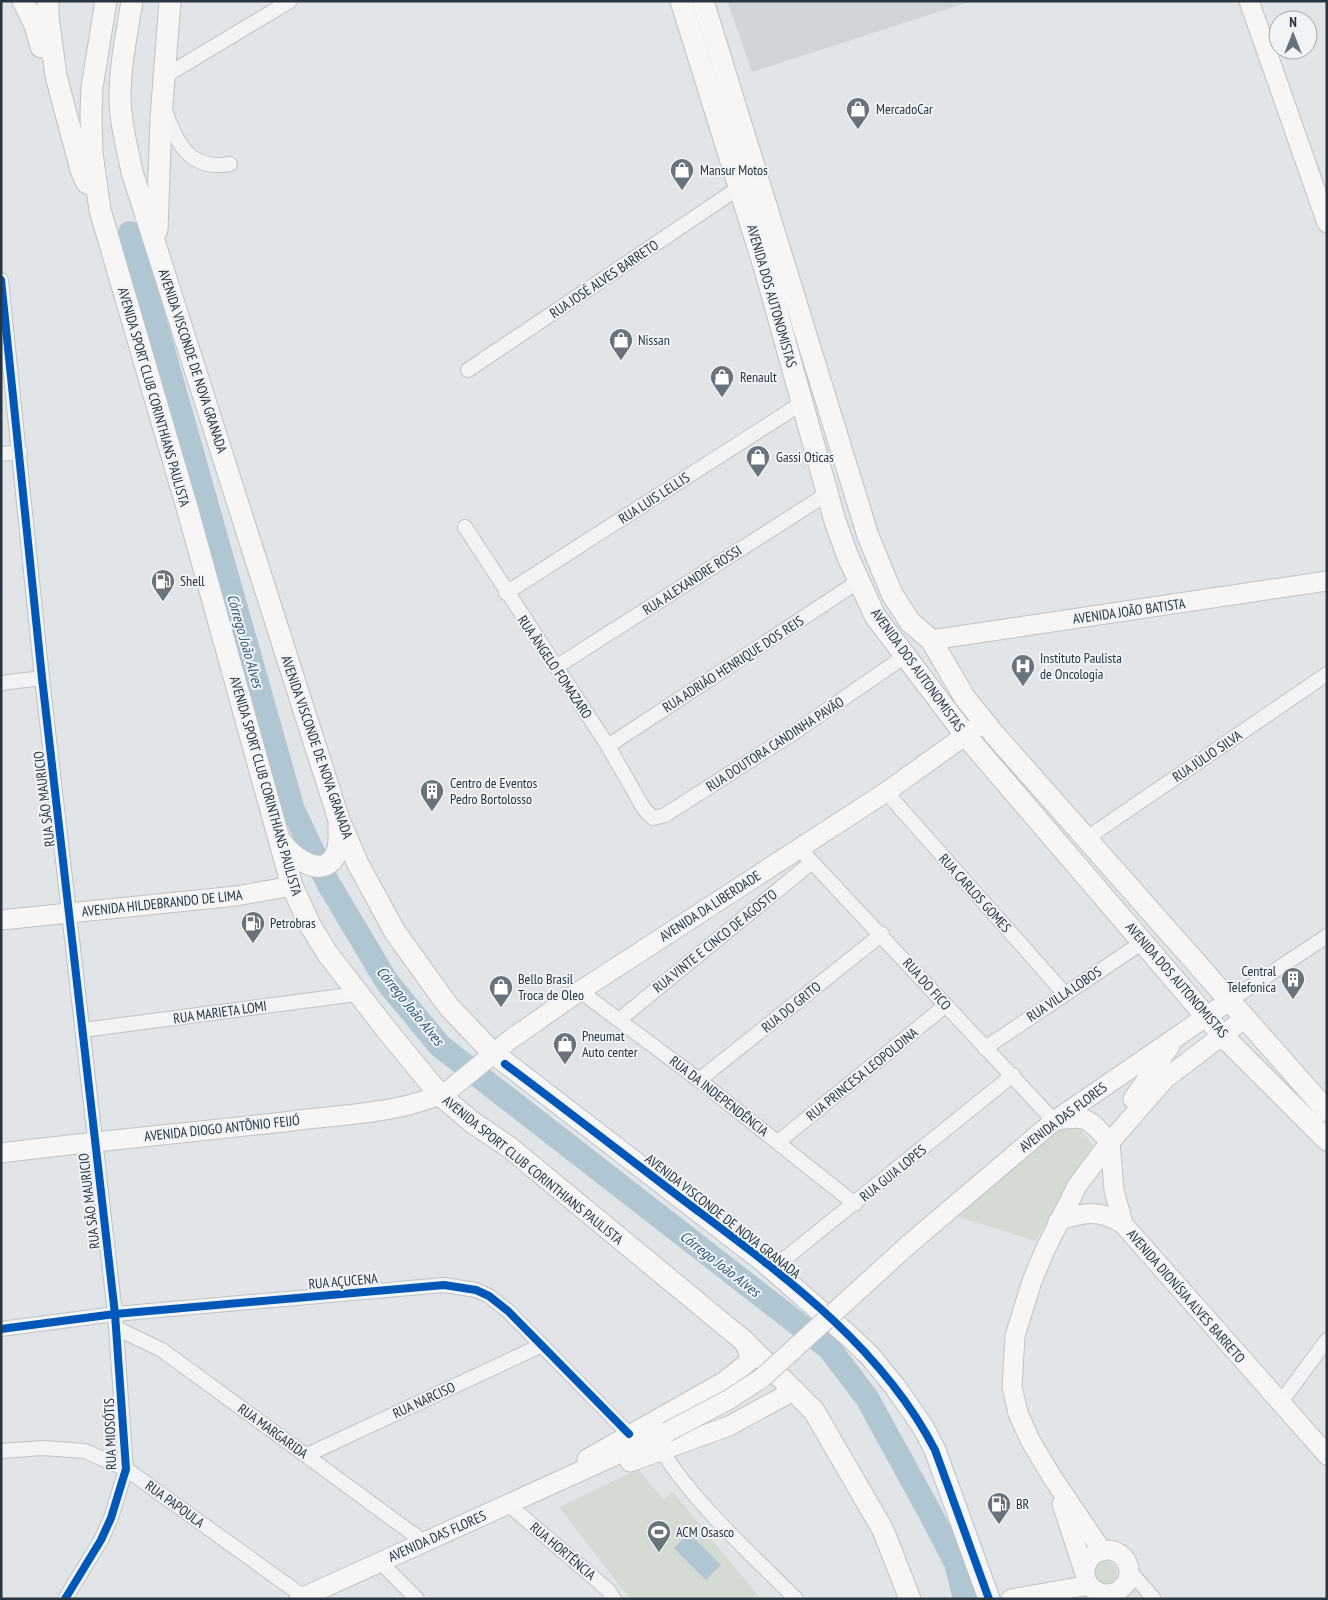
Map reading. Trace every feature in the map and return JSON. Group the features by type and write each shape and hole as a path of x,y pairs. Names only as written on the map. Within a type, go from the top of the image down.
{"main road":[{"path":"23,1 35,25 47,64 56,76"},
{"path":"48,1 48,16 56,76 81,170 100,210"},
{"name":"AVENIDA VISCONDE DE NOVA GRANADA","path":"132,1 121,65 120,98 123,131 132,172 339,828 358,864 395,932 485,1060 772,1269 870,1356 923,1427 935,1450 989,1599"},
{"name":"AVENIDA DOS AUTONOMISTAS","path":"681,1 740,187 815,442 835,521 875,616 966,736 1208,1016 1222,1035 1327,1140"},
{"name":"AVENIDA DOS AUTONOMISTAS","path":"702,1 868,536 892,594 910,622 931,640 965,698 984,722 1244,1019 1325,1106"},
{"path":"1249,1 1327,224"},
{"path":"157,247 162,103 168,8"},
{"name":"AVENIDA SPORT CLUB CORINTHIANS PAULISTA","path":"105,10 92,87 91,113 92,154 100,210 285,847 292,886 310,925 357,994 472,1122 509,1147 744,1341 795,1390 822,1423 883,1530 910,1599"},
{"name":"AVENIDA JOÃO BATISTA","path":"931,640 1327,581"},
{"path":"875,616 893,629 919,639 931,640"},
{"name":"AVENIDA DA LIBERDADE","path":"444,1093 485,1060 580,991 886,792 984,722"},
{"path":"285,847 304,864 316,866 325,864 336,855 339,828"},
{"name":"AVENIDA HILDEBRANDO DE LIMA","path":"1,920 236,896 292,886"},
{"name":"AVENIDA DAS FLORES","path":"302,1598 576,1475 667,1432 728,1400 762,1378 907,1246 1054,1121 1229,1001"},
{"path":"1102,1551 1052,1477 1030,1440 1018,1413 1012,1387 1015,1336 1032,1281 1058,1221 1077,1186 1110,1142 1165,1079 1244,1019"},
{"path":"1110,1142 1140,1086 1178,1035"},
{"name":"AVENIDA DIOGO ANTÔNIO FEIJÓ","path":"1,1153 368,1111 412,1105 444,1093"},
{"path":"1054,1121 1074,1117 1088,1120 1110,1142"},
{"name":"AVENIDA DIONÍSIA ALVES BARRETO","path":"1110,1142 1114,1190 1123,1224 1327,1455"},
{"path":"1058,1221 1087,1212 1101,1213 1123,1224"},
{"name":"AVENIDA DAS FLORES","path":"576,1475 589,1456 725,1381 747,1363 750,1357 744,1341"},
{"path":"725,1381 737,1376 750,1376 759,1384 761,1392 759,1401 752,1409 730,1426"},
{"name":"AVENIDA DAS FLORES","path":"576,1475 600,1474 730,1426 795,1390"},
{"path":"1052,1477 1077,1544 1087,1578 1096,1592 1106,1597 1117,1592 1123,1587 1129,1570 1120,1555 1115,1552 1102,1551 1090,1558 1087,1578"},
{"path":"1011,1599 1087,1578"}],"street":[{"path":"165,76 286,2"},
{"path":"162,103 172,131 184,151 195,160 207,164 230,164"},
{"name":"RUA JOSÉ ALVES BARRETO","path":"468,370 740,187"},
{"name":"RUA SÃO MAURICIO","path":"1,280 42,678 116,1321"},
{"name":"RUA LUIS LELLIS","path":"506,593 802,403"},
{"path":"1,454 20,452"},
{"name":"RUA ALEXANDRE ROSSI","path":"556,667 827,494"},
{"name":"RUA ÂNGELO FOMAZARO","path":"465,528 608,746 644,809"},
{"name":"RUA ADRIÃO HENRIQUE DOS REIS","path":"608,746 859,581"},
{"name":"RUA DOUTORA CANDINHA PAVÃO","path":"644,809 653,818 665,816 795,732 905,656"},
{"name":"RUA JÚLIO SILVA","path":"1087,838 1327,674"},
{"path":"1,683 42,678"},
{"name":"RUA CARLOS GOMES","path":"886,792 1064,993"},
{"name":"RUA DO FICO","path":"799,848 882,934 945,1006 1013,1075 1054,1121"},
{"name":"RUA VINTE E CINCO DE AGOSTO","path":"619,1020 812,862"},
{"name":"RUA DO GRITO","path":"699,1080 882,934"},
{"path":"1229,1001 1327,936"},
{"name":"RUA VILLA LOBOS","path":"985,1048 1064,993 1143,942"},
{"name":"RUA DA INDEPENDÊNCIA","path":"580,991 699,1080 855,1204"},
{"name":"RUA MARIETA LOMI","path":"83,1030 357,994"},
{"name":"RUA PRINCESA LEOPOLDINA","path":"778,1142 945,1006"},
{"name":"RUA GUIA LOPES","path":"772,1269 1013,1075"},
{"name":"RUA AÇUCENA","path":"1,1329 116,1321 405,1288 458,1285 489,1296 508,1311 629,1434"},
{"name":"RUA MARGARIDA","path":"116,1321 162,1350 424,1542"},
{"name":"RUA MIOSÓTIS","path":"65,1599 101,1540 111,1518 126,1469 116,1321"},
{"path":"1280,1403 1327,1340"},
{"name":"RUA NARCISO","path":"306,1455 542,1344"},
{"name":"RUA PAPOULA","path":"1,1451 50,1448 85,1451 126,1469 302,1598"},
{"path":"661,1450 674,1471 738,1541 796,1599"},
{"name":"RUA HORTÊNCIA","path":"508,1505 608,1590 614,1599"},
{"path":"380,1562 417,1599"},
{"path":"1129,1570 1154,1599"}],"shaded area":[{"path":"727,1 972,1 752,72"},
{"path":"1059,1125 1081,1129 1094,1147 1035,1241 956,1216"},
{"name":"ACM Osasco","path":"638,1469 663,1499 673,1492 761,1599 630,1599 559,1507"},
{"path":"1104,1560 1113,1564 1117,1573 1113,1582 1104,1586 1095,1582 1091,1573 1095,1564"}],"water":[{"path":"689,1533 721,1565 706,1580 674,1548"}],"waterway":[{"name":"Córrego João Alves","path":"130,233 293,810 328,883 387,982 440,1046 829,1348 867,1398 930,1513 956,1563 965,1599"}],"cycle path":[{"path":"1,280 42,678 115,1314 126,1469 111,1518 101,1540 65,1599"},
{"path":"505,1064 789,1281 856,1342 912,1411 935,1450 989,1599"},
{"path":"1,1329 115,1314 444,1285 476,1290 489,1296 508,1311 629,1434"}],"place":[{"name":"MercadoCar","path":"858,130"},
{"name":"Mansur Motos","path":"682,191"},
{"name":"Nissan","path":"621,361"},
{"name":"Renault","path":"722,398"},
{"name":"Gassi Oticas","path":"758,478"},
{"name":"Shell","path":"163,602"},
{"name":"Instituto Paulista de Oncologia","path":"1023,687"},
{"name":"Centro de Eventos Pedro Bortolosso","path":"432,812"},
{"name":"Petrobras","path":"253,944"},
{"name":"Central Telefonica","path":"1293,1000"},
{"name":"Bello Brasil Troca de Oleo","path":"501,1008"},
{"name":"Pneumat Auto center","path":"565,1065"},
{"name":"BR","path":"999,1525"},
{"name":"ACM Osasco","path":"659,1553"}]}
